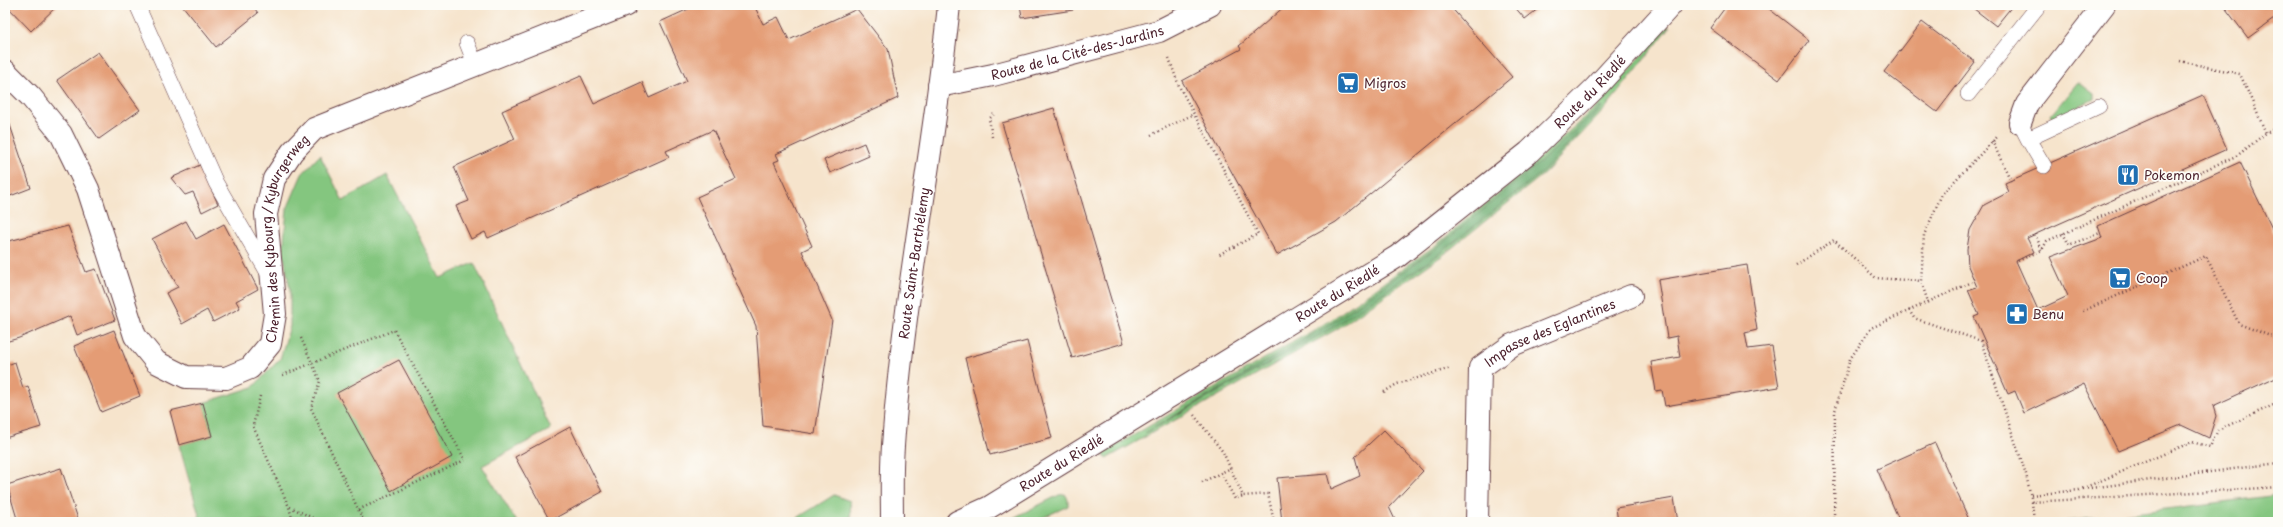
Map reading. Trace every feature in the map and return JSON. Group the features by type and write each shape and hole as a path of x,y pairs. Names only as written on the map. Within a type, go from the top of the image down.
{"street":[{"name":"Chemin des Kybourg / Kyburgerweg","path":"5,71 31,97 61,134 88,189 135,336 156,362 186,377 226,378 250,368 270,344 275,314 270,275 266,214 274,179 292,152 314,129 476,66 626,5"},
{"name":"Route Saint-Barthélemy","path":"892,522 893,447 903,339 949,5"},
{"name":"Route de la Cité-des-Jardins","path":"939,86 993,75 1159,31 1210,5"},
{"name":"Route du Riedlé","path":"957,522 988,508 1398,256 1529,152 1595,88 1672,5"},
{"path":"2024,131 2027,104 2104,5"},
{"name":"Impasse des Eglantines","path":"1477,522 1480,368 1512,345 1631,296"}],"lane":[{"path":"137,5 216,183 270,275"},
{"path":"1968,94 2039,5"},
{"path":"467,42 476,66"},
{"path":"2044,166 2024,131 2099,106"}],"path":[{"path":"2180,61 2240,74 2266,133"},
{"path":"1176,79 1258,234 1218,255"},
{"path":"992,137 989,119 994,114"},
{"path":"1151,135 1194,114"},
{"path":"2018,260 2042,250 2047,241 2063,233 2238,155 2266,133 2278,127"},
{"path":"1928,302 1921,281 1924,235 1942,194 1992,141 2024,131"},
{"path":"1992,141 2011,181"},
{"path":"2063,233 2069,245 2100,233"},
{"path":"2035,234 2042,250"},
{"path":"1796,265 1834,240 1876,278 1921,281"},
{"path":"2083,311 2206,256 2239,324 2278,339"},
{"path":"1834,522 1835,411 1850,359 1871,328 1972,282"},
{"path":"1909,310 1914,318 1981,341 2026,474 2031,495 2034,522"},
{"path":"275,314 292,316 320,381 311,408 364,522"},
{"path":"279,376 394,330 465,460 358,510"},
{"path":"1384,392 1397,384 1453,367 1480,368"},
{"path":"260,392 253,426 289,507 293,522"},
{"path":"2079,490 2192,442 2210,447 2218,430 2278,403"},
{"path":"1194,415 1223,452 1243,496"},
{"path":"2031,495 2079,490 2278,463"},
{"path":"1202,482 1231,468"},
{"path":"1221,473 1235,499 1243,496 1268,494 1274,522"},
{"path":"2032,502 2278,487"},
{"path":"289,507 321,522"}],"green space":[{"path":"1668,26 1670,27 1604,110 1545,173 1443,255 1337,329 1106,459 1103,453 1331,320 1436,245 1534,163 1597,106"},
{"path":"2078,82 2094,94 2094,99 2053,118 2051,115"},
{"path":"1600,107 1602,108 1544,171 1441,253 1336,326 1145,433 1333,322 1436,248 1539,163"},
{"path":"320,155 343,201 387,175 440,278 474,263 551,429 482,466 517,522 201,522 179,445 212,436 203,403 253,387 280,359 290,326 290,290 283,251 287,209 302,174"},
{"path":"1065,494 1068,499 1068,506 1033,522 1005,522 1059,495"},
{"path":"834,495 850,501 851,522 795,522 794,520"},
{"path":"2278,495 2278,522 2061,522"}],"building":[{"path":"6,5 58,5 31,31"},
{"path":"182,5 252,5 258,13 216,47"},
{"path":"697,5 754,5 763,24 778,17 789,40 857,9 888,49 898,98 776,154 779,160 774,162 812,246 802,251 832,320 815,434 763,426 756,326 697,197 736,179 713,130 666,151 669,157 488,238 485,232 471,239 456,206 469,201 454,167 515,139 502,111 581,76 594,104 642,82 649,98 687,81 660,22"},
{"path":"976,5 991,5 991,9 976,7"},
{"path":"1020,5 1072,5 1073,10 1022,18"},
{"path":"1286,5 1449,5 1512,77 1336,222 1277,255 1182,81 1241,49 1239,46"},
{"path":"1513,5 1537,5 1539,8 1525,19"},
{"path":"1727,5 1764,5 1809,40 1779,80 1710,28"},
{"path":"1969,5 2013,5 1996,26"},
{"path":"2223,5 2278,5 2278,16 2248,38"},
{"path":"1922,22 1975,62 1937,112 1884,72"},
{"path":"98,52 140,110 99,139 57,80"},
{"path":"2203,95 2227,149 2027,238 2034,252 2016,261 2038,310 2068,296 2050,257 2102,238 2098,226 2240,162 2278,241 2278,376 2213,406 2216,416 2209,438 2181,425 2118,451 2084,384 2024,413 2015,391 2008,394 1974,317 1979,315 1968,290 1977,287 1968,266 1967,249 1970,230 1984,205 2009,192 2005,183"},
{"path":"1054,108 1124,343 1072,358 1002,123"},
{"path":"5,110 31,188 5,198"},
{"path":"864,143 869,156 830,173 824,160"},
{"path":"200,165 218,204 202,212 193,192 185,195 171,178"},
{"path":"186,221 196,239 224,224 258,289 236,301 240,308 213,322 207,310 182,324 166,293 178,287 152,239"},
{"path":"68,226 86,272 96,269 115,320 77,335 70,316 19,338 5,342 5,242"},
{"path":"1747,265 1757,330 1745,333 1748,349 1772,346 1779,387 1665,406 1662,390 1656,391 1651,362 1680,357 1677,336 1667,338 1658,280"},
{"path":"114,330 140,396 101,412 74,346"},
{"path":"1027,341 1052,438 990,455 965,358"},
{"path":"399,360 452,457 391,491 337,393"},
{"path":"15,362 23,388 28,386 41,427 5,438 5,366"},
{"path":"203,403 212,436 179,445 170,411"},
{"path":"570,427 602,492 550,521 515,457"},
{"path":"1384,430 1423,471 1389,507 1396,522 1282,522 1277,478 1327,474 1331,489 1360,476 1355,457"},
{"path":"1935,443 1970,522 1900,522 1877,469"},
{"path":"61,468 79,522 18,522 7,485"},
{"path":"1674,498 1678,522 1618,522 1616,508"}],"place":[{"name":"Migros","path":"1348,83"},
{"name":"Pokemon","path":"2128,175"},
{"name":"Coop","path":"2120,278"},
{"name":"Benu","path":"2017,314"}]}
